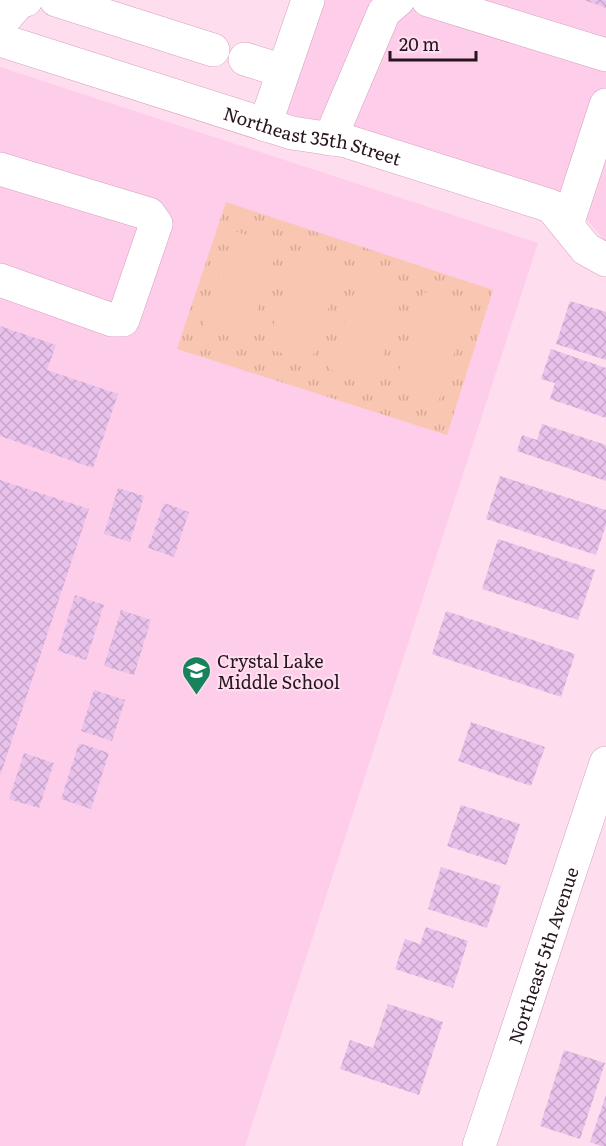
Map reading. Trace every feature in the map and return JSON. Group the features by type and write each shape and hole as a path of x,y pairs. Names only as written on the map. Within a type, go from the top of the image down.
{"street":[{"path":"0,24 19,2 26,0"},
{"path":"56,0 213,50"},
{"path":"265,124 308,0"},
{"path":"330,139 384,12 398,0"},
{"path":"428,0 606,55"},
{"name":"Northeast 35th Street","path":"0,40 292,133 346,141 551,206 586,249 606,260"},
{"path":"245,59 283,71"},
{"path":"567,225 606,105"},
{"path":"0,169 149,214 156,224 123,320 112,320 0,280"},
{"name":"Northeast 5th Avenue","path":"479,1146 606,763"}],"shaded area":[{"path":"323,0 606,0 606,242 565,194 353,128 283,113"},
{"name":"Crystal Lake Middle School","path":"0,67 538,243 245,1146 0,1146"}],"green space":[{"path":"226,202 493,290 447,435 177,349"},
{"path":"234,231 279,245 247,342 202,328"},
{"path":"298,251 342,266 311,362 266,348"},
{"path":"361,272 406,287 374,383 329,369"},
{"path":"425,292 469,307 438,403 393,389"}],"building":[{"path":"584,0 606,0 606,8"},
{"path":"570,301 606,312 606,360 556,344"},
{"path":"0,326 56,345 47,370 118,394 93,468 0,436"},
{"path":"551,349 606,368 606,418 550,399 555,383 541,379"},
{"path":"542,424 606,445 606,481 517,451 522,435 537,440"},
{"path":"500,476 606,510 606,525 596,555 486,519"},
{"path":"0,480 89,509 0,776"},
{"path":"118,488 144,496 130,542 104,534"},
{"path":"164,503 189,512 174,557 148,548"},
{"path":"498,539 595,570 578,620 482,589"},
{"path":"75,595 104,605 86,660 58,651"},
{"path":"121,610 151,620 134,675 104,666"},
{"path":"446,611 575,654 561,697 432,654"},
{"path":"94,690 125,700 112,741 81,731"},
{"path":"471,722 545,747 531,786 458,761"},
{"path":"79,743 109,753 91,809 61,799"},
{"path":"24,753 54,763 39,808 9,799"},
{"path":"461,805 520,824 506,865 447,846"},
{"path":"441,867 501,886 487,928 428,909"},
{"path":"426,927 468,941 453,988 395,969 405,939 420,944"},
{"path":"388,1004 443,1022 419,1095 340,1069 350,1040 373,1048"},
{"path":"564,1050 605,1063 580,1139 540,1126"},
{"path":"606,1095 606,1146 601,1146 590,1142"}],"place":[{"name":"Crystal Lake Middle School","path":"196,696"}]}
